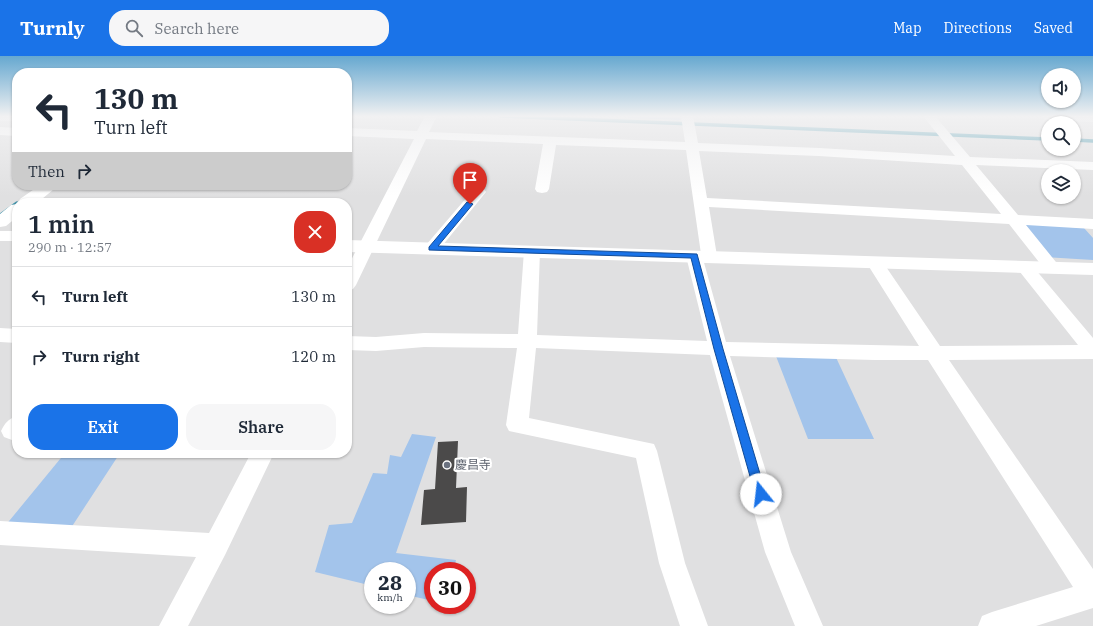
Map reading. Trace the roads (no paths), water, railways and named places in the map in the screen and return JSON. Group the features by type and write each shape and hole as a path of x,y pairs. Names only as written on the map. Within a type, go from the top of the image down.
{"street":[{"path":"352,275 418,143"},
{"path":"542,189 550,143"},
{"path":"588,143 819,152 965,161 1093,166"},
{"path":"691,143 701,202 702,256 718,349 778,552 809,626"},
{"path":"950,143 1052,267"},
{"path":"33,198 44,190"},
{"path":"432,248 479,192"},
{"path":"701,202 1093,224"},
{"path":"0,222 12,214"},
{"path":"0,236 12,236"},
{"path":"352,246 1093,268"},
{"path":"532,251 527,341 517,425 646,451 672,563 694,626"},
{"path":"874,262 1093,594 992,626"},
{"path":"1024,267 1093,352"},
{"path":"0,335 12,336"},
{"path":"352,343 376,344 424,340 527,341 718,349 934,354 1093,352"},
{"path":"173,626 260,458"},
{"path":"0,533 216,546"}],"waterway":[{"path":"0,216 12,207"}],"place":[{"name":"慶昌寺","path":"447,465"}]}
